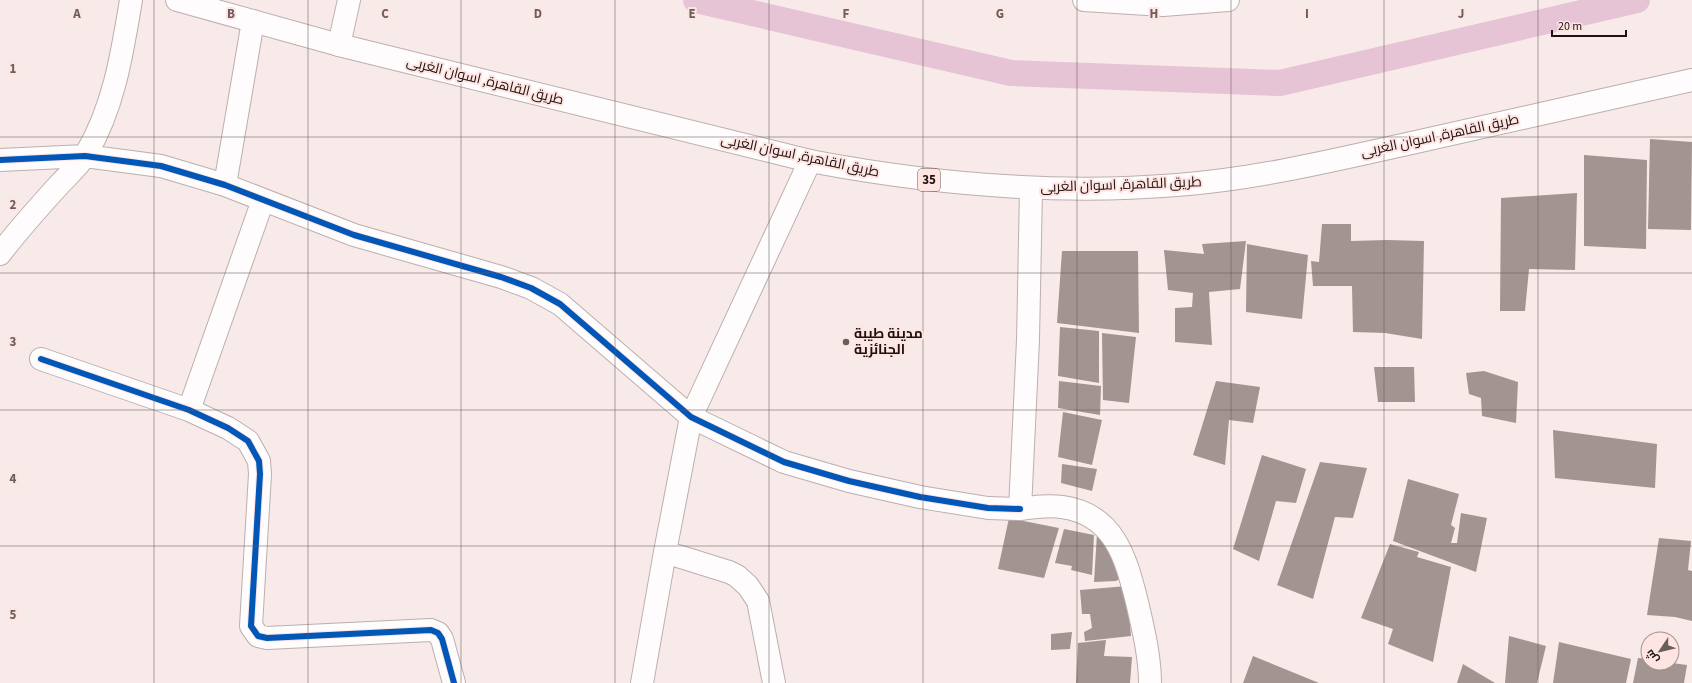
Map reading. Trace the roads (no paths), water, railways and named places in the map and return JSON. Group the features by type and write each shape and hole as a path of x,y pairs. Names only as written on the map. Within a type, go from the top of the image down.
{"street":[{"path":"0,254 18,230 85,156 112,96 120,64 131,0"},
{"name":"طريق القاهرة, اسوان الغربى","path":"177,0 339,45 810,161 865,172 920,179 1031,189 1104,189 1177,186 1249,177 1320,163 1692,80"},
{"path":"339,45 349,0"},
{"path":"1084,0 1163,5 1228,0"},
{"path":"225,186 253,21"},
{"path":"0,160 85,156 161,166 225,186 354,235 475,269 531,288 560,304 691,417 784,462 849,481 920,497 988,508 1047,506 1071,509 1094,518 1103,524 1111,534 1120,548 1128,566 1141,619 1150,671 1150,683"},
{"path":"642,683 691,417 810,161"},
{"path":"1020,508 1028,340 1031,189"},
{"path":"189,410 263,200"},
{"path":"41,360 189,410 240,435 248,441 259,461 256,556 251,626 253,631 261,637 267,638 431,630 438,633 442,639 454,683"},
{"path":"665,552 729,572 737,576 748,586 758,601 774,683"}],"waterway":[{"path":"696,0 1011,73 1280,83 1637,0"}],"place":[{"name":"مدينة طيبة الجنائزية","path":"846,342"}]}
